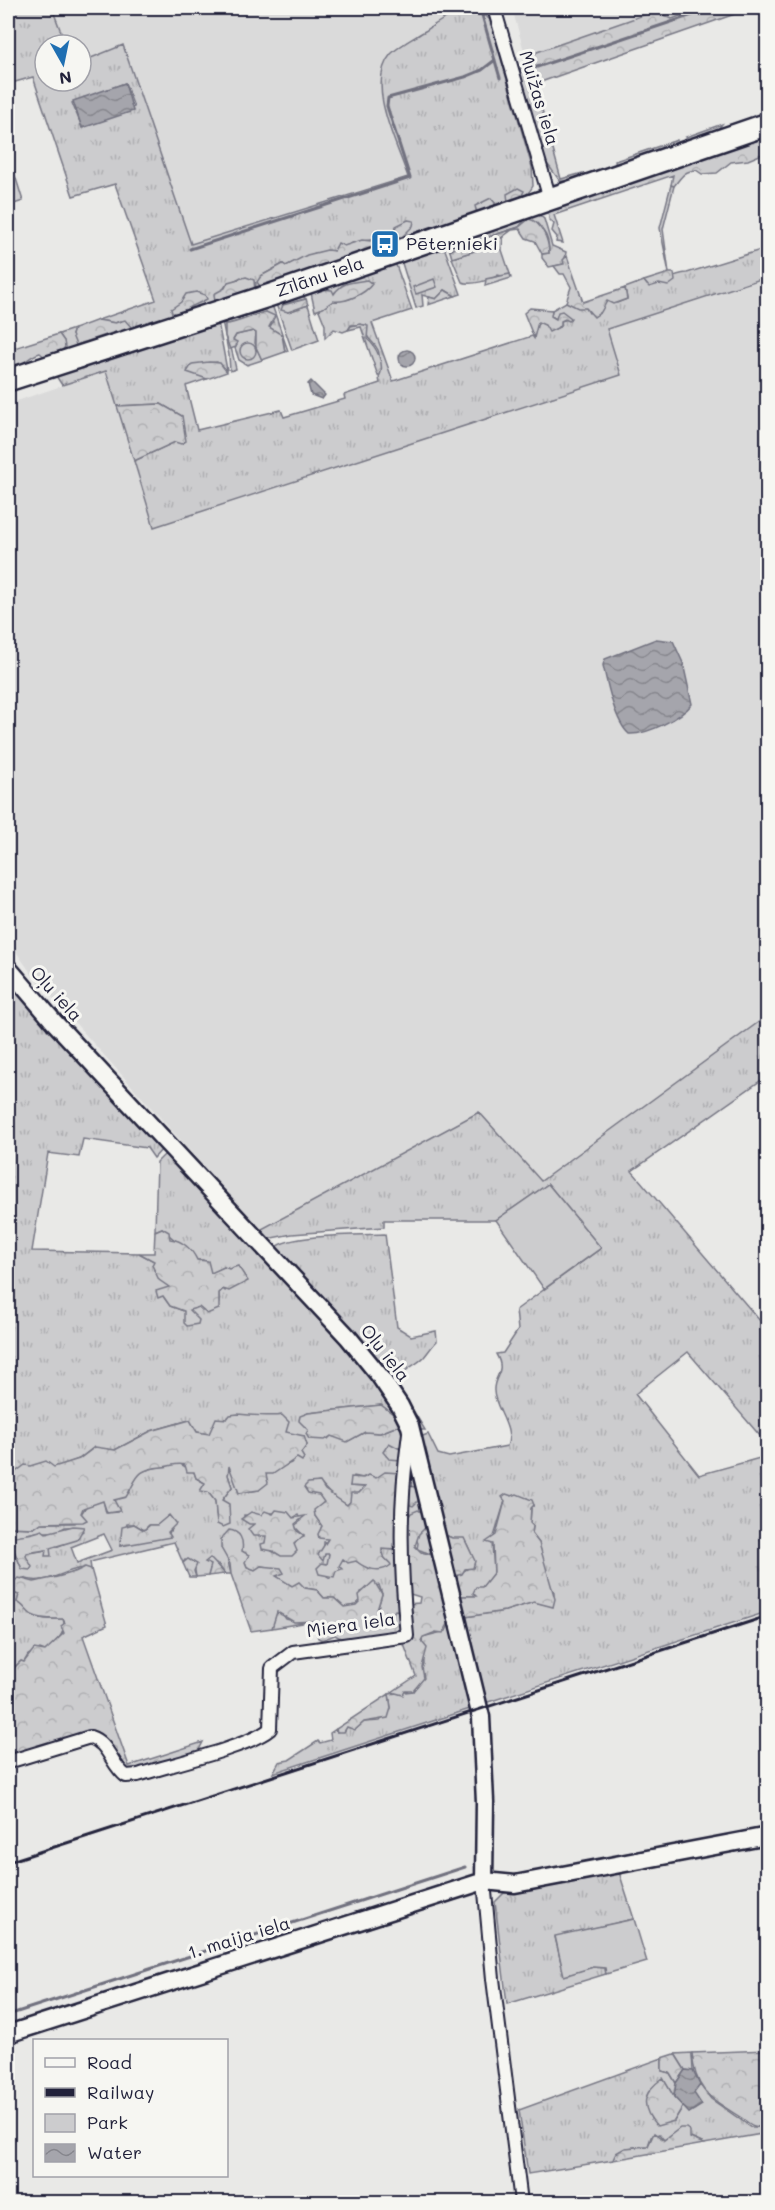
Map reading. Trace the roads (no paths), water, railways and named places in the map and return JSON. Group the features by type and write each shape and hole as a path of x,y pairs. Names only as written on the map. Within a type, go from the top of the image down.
{"highway":[{"name":"Zīlānu iela","path":"8,380 271,294 768,124"}],"street":[{"name":"Muižas iela","path":"494,8 550,199"},
{"name":"Oļu iela","path":"8,968 54,1022 348,1337 380,1375 400,1406 410,1426 481,1717 485,1802 484,1881"},
{"name":"Miera iela","path":"8,1762 90,1737 105,1747 116,1769 126,1776 170,1765 262,1736 270,1730 272,1668 293,1652 406,1636 399,1551 404,1470 410,1426"},
{"path":"521,2202 493,1979 484,1881 516,1884 768,1836"},
{"name":"1. maija iela","path":"8,2034 484,1881"}],"water":[{"path":"125,83 133,111 82,128 73,101"},
{"path":"407,350 415,358 407,366 399,358"},
{"path":"311,381 325,395 322,399 311,395 308,384"},
{"path":"656,639 673,641 683,663 692,704 680,715 663,725 645,732 629,734 616,712 603,665 605,659"},
{"path":"685,2070 693,2071 700,2085 694,2093 702,2105 689,2113 674,2097 676,2083"}],"waterway":[{"path":"525,71 713,8"},
{"path":"482,15 500,78"},
{"path":"190,249 410,178 387,106 388,98 465,77 482,70 495,60"},
{"path":"8,2015 465,1867"}],"railway":[{"path":"8,1862 768,1616"}],"place":[{"name":"Pēternieki","path":"385,244"}]}
